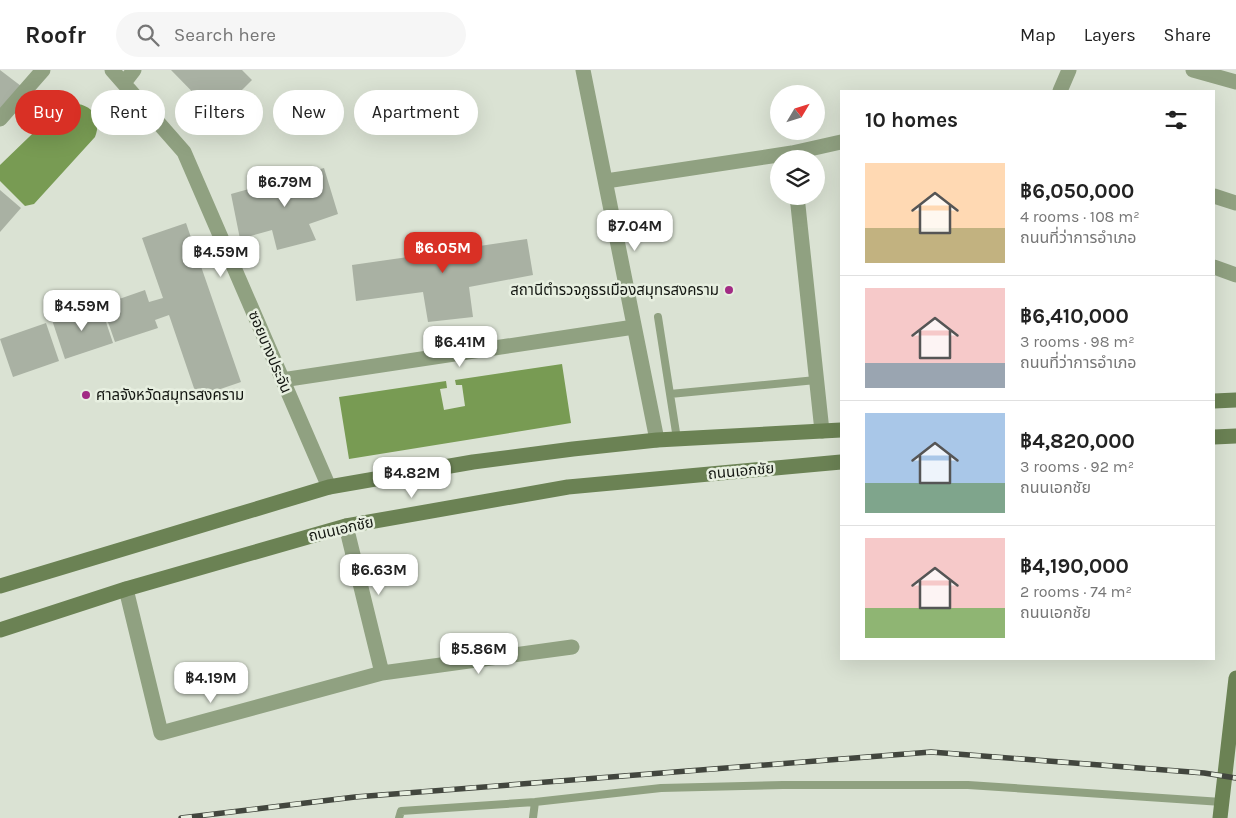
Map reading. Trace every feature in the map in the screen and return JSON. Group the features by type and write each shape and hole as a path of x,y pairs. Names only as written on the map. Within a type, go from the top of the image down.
{"main road":[{"path":"1215,401 1236,400"},
{"path":"0,586 329,487 473,462 657,440 840,430"},
{"path":"1215,437 1236,436"},
{"name":"ถนนเอกชัย","path":"1,627 346,526 568,487 840,462"},
{"path":"1220,818 1236,678"}],"street":[{"path":"0,118 44,70"},
{"name":"ซอยบางประจัน","path":"112,70 184,152 329,487"},
{"path":"124,83 134,70"},
{"path":"583,70 657,440"},
{"path":"1060,90 1069,70"},
{"path":"1193,70 1236,82"},
{"path":"813,150 840,142"},
{"path":"606,180 770,159"},
{"path":"1215,196 1236,203"},
{"path":"798,205 822,431"},
{"path":"1215,267 1236,275"},
{"path":"282,380 634,326"},
{"path":"346,526 382,673"},
{"path":"126,589 161,733 382,673 572,646"}],"lane":[{"path":"658,317 677,440"},
{"path":"670,394 816,380"},
{"path":"399,818 401,811 535,802 661,788 783,785 968,785 1222,802"},
{"path":"533,818 535,802"}],"shaded area":[{"path":"81,105 91,110 91,135 96,135 95,137 34,204 25,206 0,181 0,165 31,135 81,135"},
{"path":"562,364 571,423 349,459 339,397 446,381 447,388 440,389 444,410 465,406 462,385 456,385 455,380"}],"building":[{"path":"0,70 21,86 15,90 15,93 0,110"},
{"path":"171,70 242,70 252,80 242,90 191,90"},
{"path":"324,168 338,214 309,224 316,240 277,250 272,230 240,239 231,194"},
{"path":"0,190 21,208 0,232"},
{"path":"186,223 241,382 197,397 169,315 155,320 158,328 115,342 102,305 145,290 149,302 163,298 142,238"},
{"path":"456,233 459,249 527,239 533,275 469,287 473,317 428,322 423,292 356,301 352,265 422,255 419,238"},
{"path":"100,304 113,343 65,359 52,320"},
{"path":"46,323 59,361 13,377 0,339"}],"railway":[{"path":"181,818 355,797 931,752 1204,773 1236,778"}],"place":[{"name":"สถานีตำรวจภูธรเมืองสมุทรสงคราม","path":"729,290"},
{"name":"ศาลจังหวัดสมุทรสงคราม","path":"86,395"}]}
